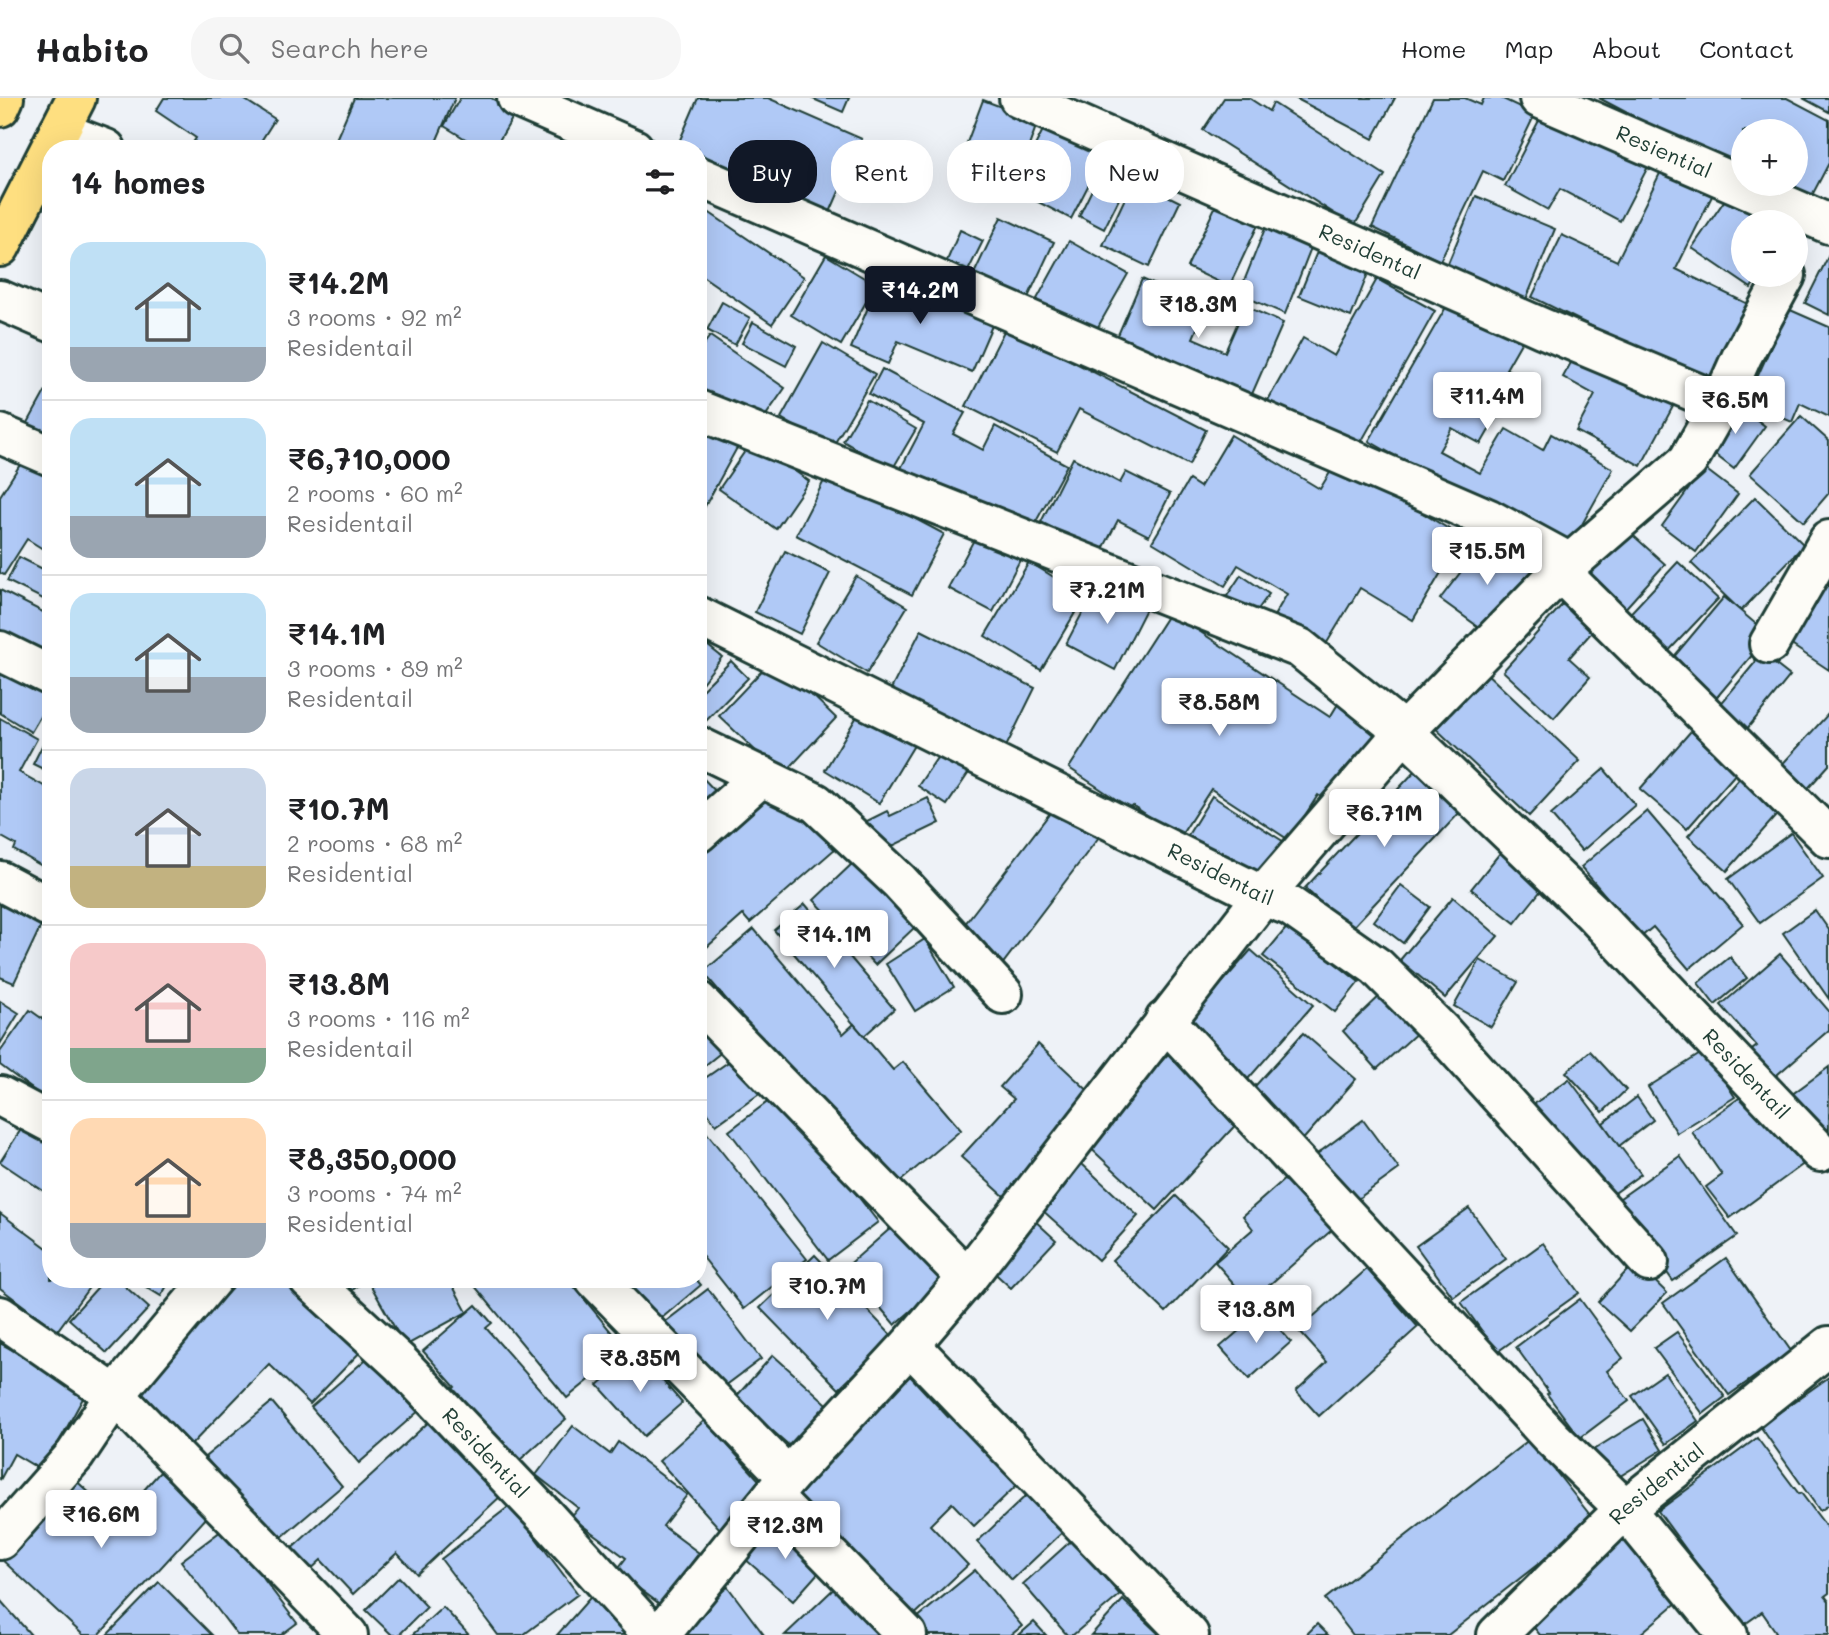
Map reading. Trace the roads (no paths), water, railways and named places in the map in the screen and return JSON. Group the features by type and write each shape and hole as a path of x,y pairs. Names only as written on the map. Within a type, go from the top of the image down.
{"highway":[{"path":"0,107 4,98"},
{"path":"55,140 68,115"},
{"path":"0,247 42,165"}],"street":[{"path":"517,98 613,140"},
{"name":"Residental","path":"1019,98 1542,328 1721,402"},
{"name":"Resiential","path":"1539,98 1825,213"},
{"path":"68,115 96,140"},
{"path":"707,180 1489,519 1565,567 1828,836"},
{"path":"1808,239 1825,213"},
{"path":"660,1635 780,1487 911,1345 967,1278 1263,896 1404,733 1565,567 1688,461 1779,287"},
{"path":"0,300 42,318"},
{"name":"Residentail","path":"707,415 1300,648 1404,733 1591,911 1820,1152"},
{"path":"0,434 42,452"},
{"path":"1769,644 1829,540"},
{"name":"Residentail","path":"707,620 1263,896 1290,906 1377,967 1441,1031 1649,1262"},
{"path":"0,651 42,672"},
{"path":"707,750 816,803 899,881 1003,994"},
{"path":"707,825 762,776"},
{"path":"0,881 42,903"},
{"path":"707,1010 967,1278"},
{"path":"1165,1020 1551,1437 1625,1509 1728,1635"},
{"path":"0,1096 42,1118"},
{"path":"0,1540 75,1455 115,1395 204,1288"},
{"name":"Residential","path":"319,1288 400,1363 653,1635"},
{"path":"604,1288 907,1635"},
{"path":"0,1316 115,1395 348,1635"},
{"path":"911,1345 1189,1635"},
{"name":"Residential","path":"1497,1635 1625,1509 1829,1346"}]}
